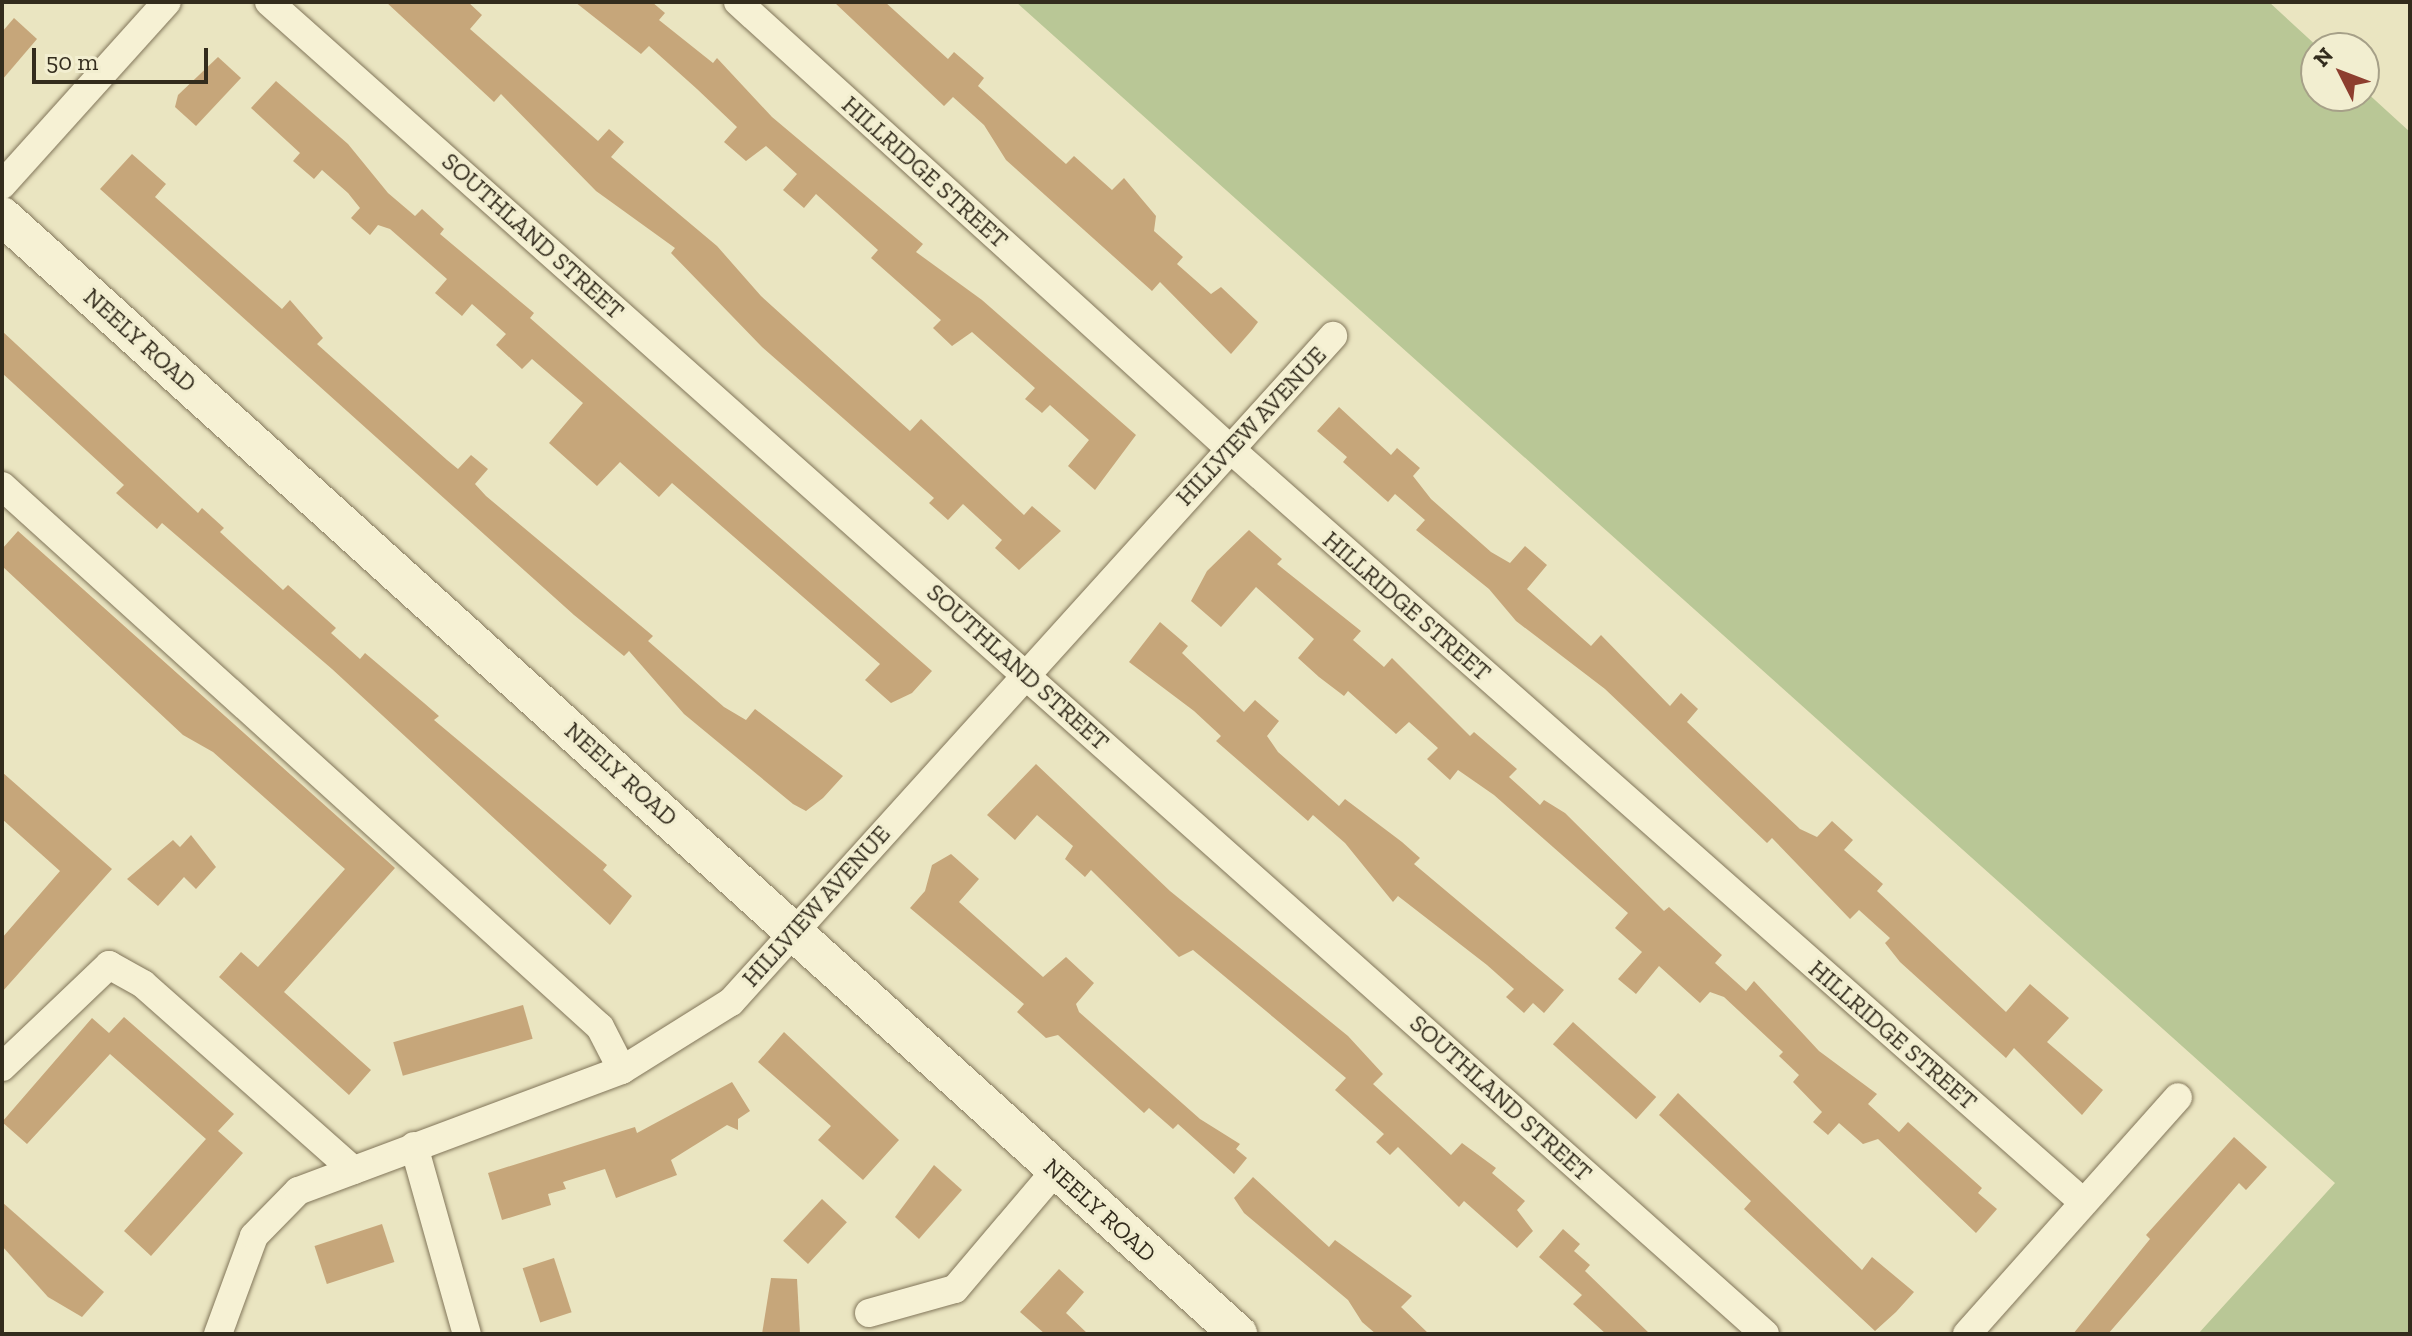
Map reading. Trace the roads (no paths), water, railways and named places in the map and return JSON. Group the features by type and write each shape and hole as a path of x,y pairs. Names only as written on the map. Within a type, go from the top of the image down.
{"street":[{"path":"2,185 167,2"},
{"name":"SOUTHLAND STREET","path":"269,2 1765,1334"},
{"name":"HILLRIDGE STREET","path":"738,2 1228,447 2083,1202"},
{"name":"NEELY ROAD","path":"2,216 1238,1334"},
{"name":"HILLVIEW AVENUE","path":"218,1334 254,1236 298,1191 622,1070 731,1002 793,930 1028,675 1228,447 1333,336"},
{"path":"2,486 600,1027 622,1070"},
{"path":"2,1067 109,965 143,984 353,1170"},
{"path":"1967,1334 2178,1097"},
{"path":"414,1146 467,1334"},
{"path":"869,1313 955,1289 1055,1171"}]}
